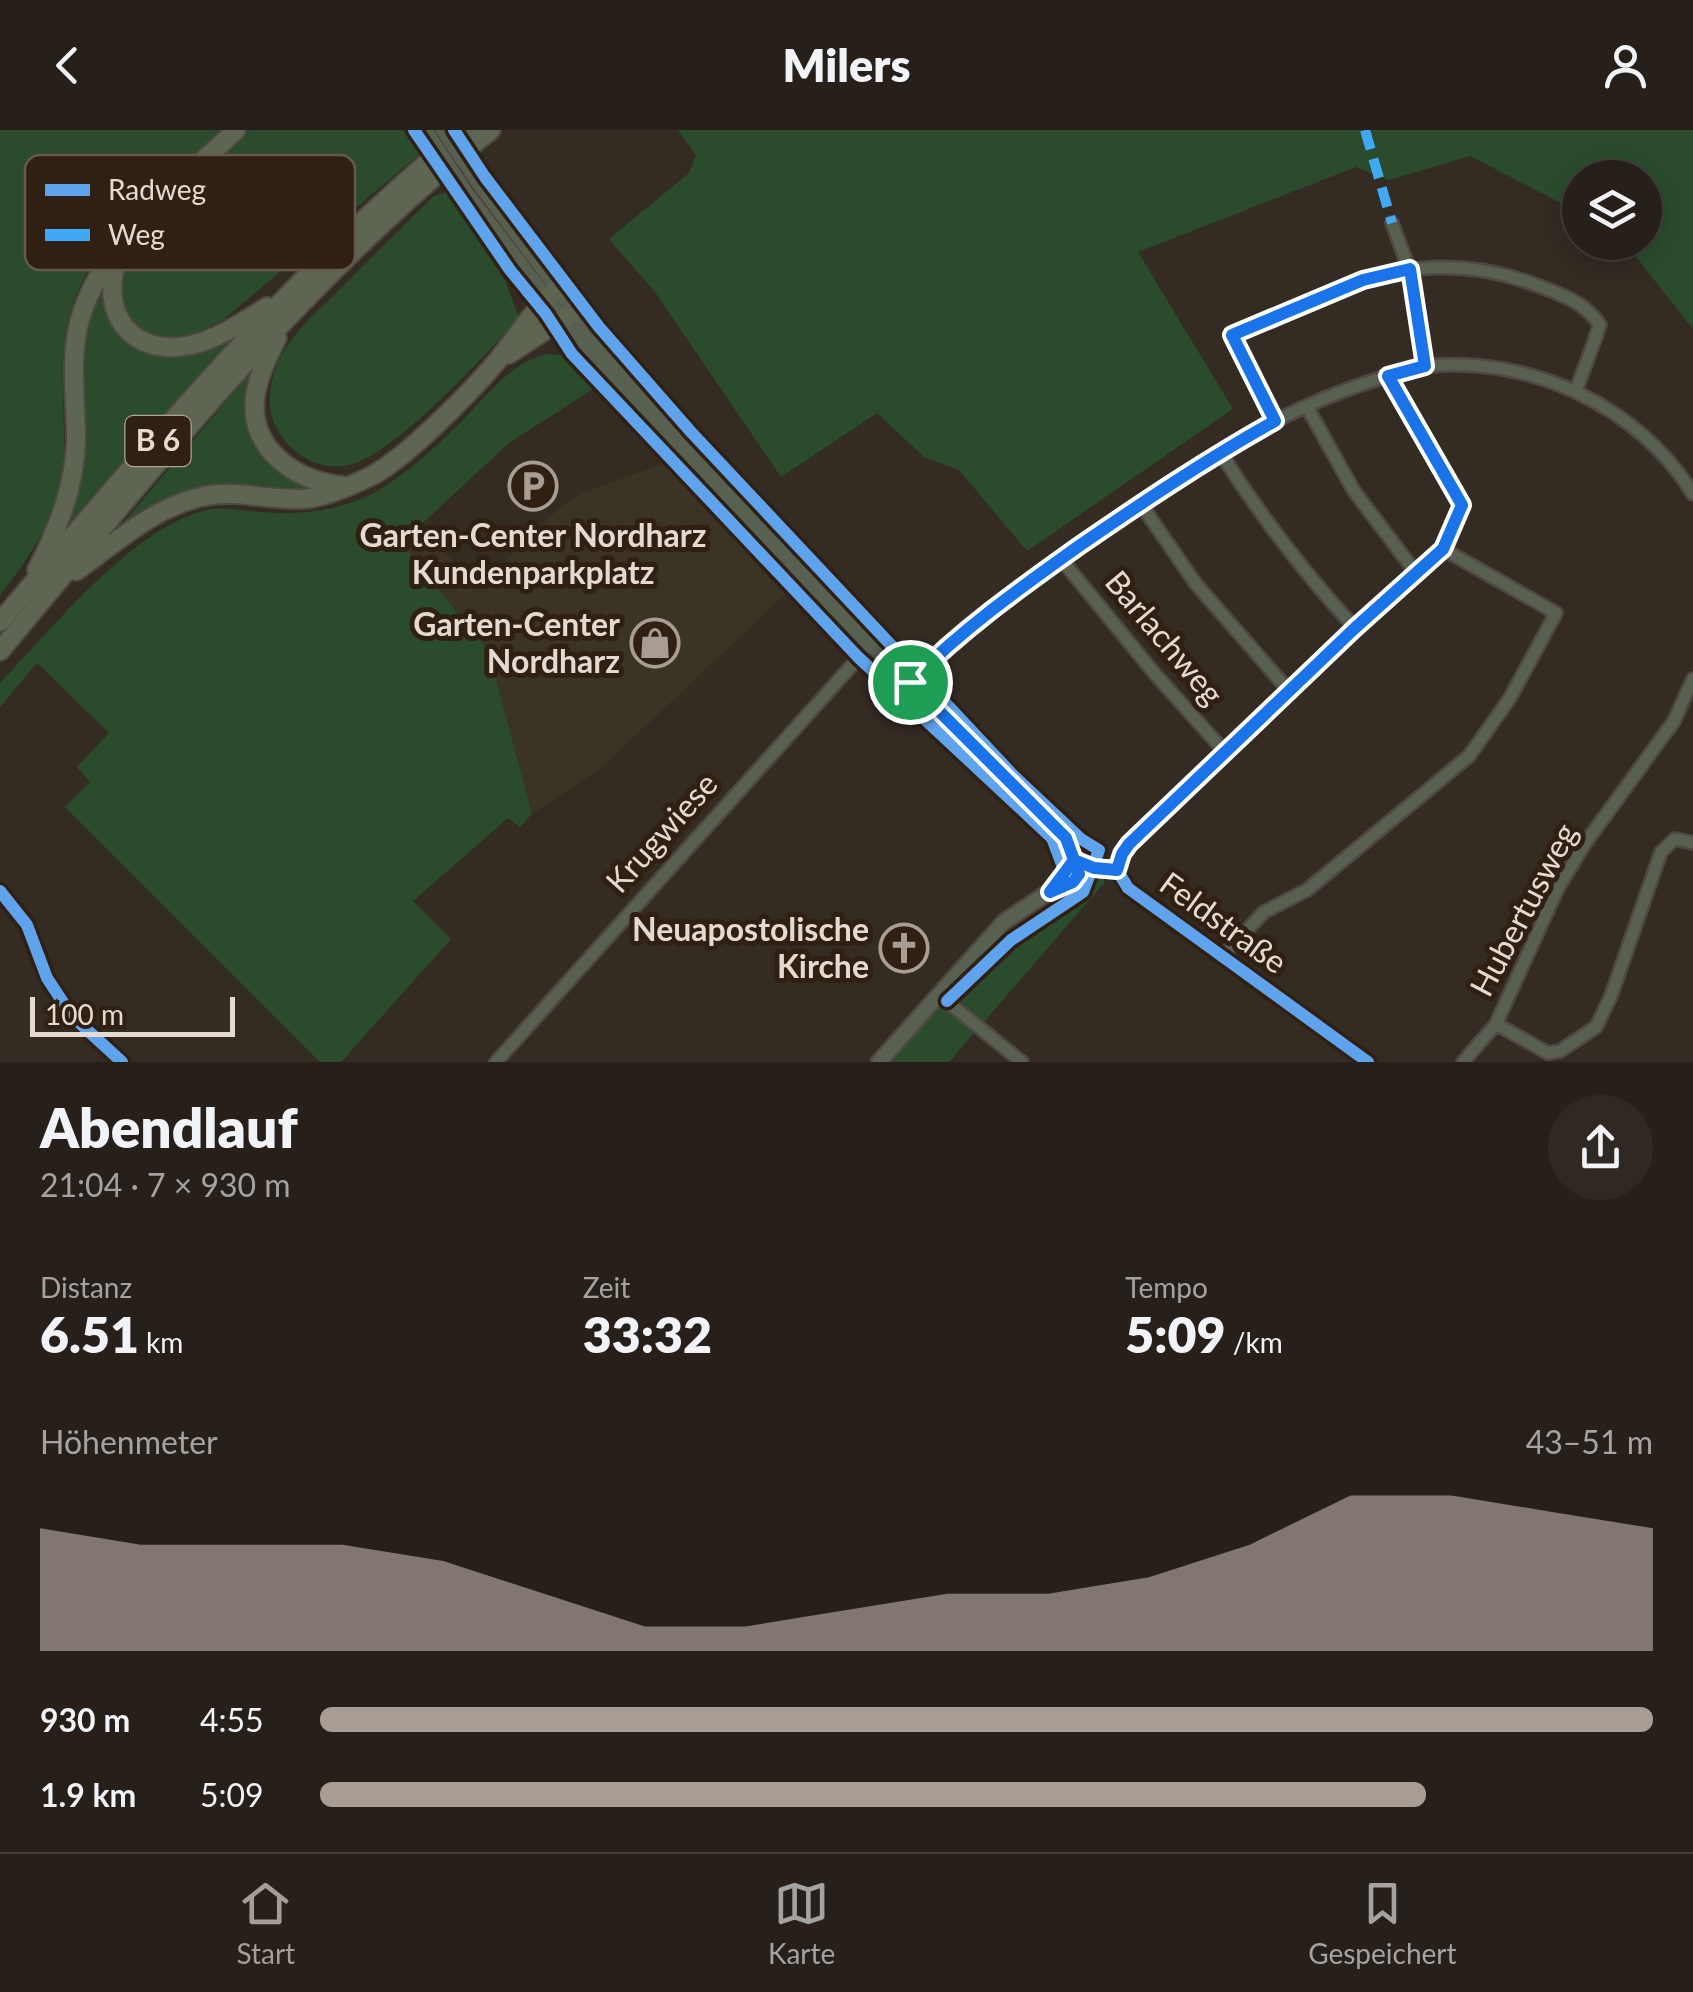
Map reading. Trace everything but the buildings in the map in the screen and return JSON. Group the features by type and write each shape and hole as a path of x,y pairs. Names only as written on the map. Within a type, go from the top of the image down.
{"highway":[{"path":"211,155 236,130"},
{"name":"B 6","path":"355,228 466,130"},
{"name":"B 6","path":"355,253 492,130"},
{"path":"28,589 53,538 73,475 74,368 81,313 103,270"},
{"path":"114,270 111,290 121,324 149,345 169,348 195,344 288,294"},
{"name":"B 6","path":"0,622 313,270"},
{"name":"B 6","path":"0,651 286,321 337,270"},
{"path":"55,586 172,506 224,494 300,499 373,475 404,453 496,362 551,295"},
{"path":"496,362 568,316"},
{"path":"286,321 256,388 254,410 259,432 270,450 290,469 315,481 344,486"}],"street":[{"path":"425,130 587,340 851,614 871,644 1066,838 1074,860 1050,892 1004,922 879,1062"},
{"path":"444,130 472,188 524,271 551,295"},
{"path":"1392,223 1410,269 1425,366"},
{"path":"1275,421 1232,335 1363,280 1410,269 1461,266 1508,274 1566,296 1592,313 1600,326 1576,390"},
{"path":"910,682 982,616 1220,452 1307,407 1425,366 1467,365 1515,372 1576,390 1618,415 1659,448 1693,494"},
{"path":"1117,870 1129,844 1443,549 1462,505 1388,376"},
{"path":"1307,407 1354,491 1416,574"},
{"path":"1220,452 1261,516 1312,582 1355,628"},
{"path":"1140,504 1196,584 1290,692"},
{"path":"1223,956 1264,912 1307,890 1469,756 1538,650 1556,613 1443,549"},
{"name":"Barlachweg","path":"1061,559 1155,674 1226,752"},
{"name":"Krugwiese","path":"496,1062 871,644"},
{"name":"Hubertusweg","path":"1463,1062 1496,1024 1558,888 1584,845 1674,721 1693,679"},
{"path":"1496,1024 1548,1053 1560,1051 1596,1026 1611,996 1661,852 1675,839 1693,843"},
{"name":"Feldstraße","path":"1074,860 1094,868 1117,870 1128,888 1368,1062"},
{"path":"0,891 27,925 47,978 72,1016 122,1062"},
{"path":"939,994 1022,1062"}],"shaded area":[{"path":"596,360 809,572 601,768 532,814 489,652 400,543 420,526 478,587 558,509 582,493 670,461 601,384"}],"green space":[{"path":"0,130 223,130 195,155 25,155 25,270 88,270 70,313 63,352 64,452 58,492 35,546 0,595"},
{"path":"249,130 407,130 414,142 428,130 448,130 355,209 355,155 222,155"},
{"path":"678,130 1693,130 1693,329 1638,260 1662,260 1662,160 1562,160 1562,204 1470,156 1389,180 1356,167 1138,252 1233,409 1027,551 959,470 924,457 877,413 781,477 655,292 609,239 689,173 696,155"},
{"path":"446,192 505,280 519,318 440,400 371,456 341,466 309,460 283,439 270,410 273,378 280,358 319,309 434,196"},
{"path":"128,270 282,270 223,320 173,338 143,330 125,308 123,282"},
{"path":"104,283 110,317 128,342 140,350 172,356 191,353 241,331 49,557 59,539 85,321"},
{"path":"546,354 568,356 601,384 509,443 401,543 489,652 532,814 520,827 508,818 413,901 451,939 341,1062 320,1062 65,807 90,782 77,767 109,733 37,663 0,707 0,683 96,582 151,536 207,510 308,512 370,495 429,452 507,375"},
{"path":"256,366 254,436 324,487 309,493 233,487 117,530"},
{"path":"1100,873 1105,882 949,1062 879,1062 951,979 1010,920 1041,896 1071,880"}],"marked path":[{"path":"1365,130 1392,223"}],"cycle path":[{"path":"414,130 572,354 858,657 1052,838 1064,870 1083,892"},
{"path":"454,130 599,327 691,432 1013,775 1081,839 1099,850 1083,892 1011,940 947,1001"},
{"path":"1093,867 1117,870 1128,888 1368,1062"},
{"path":"0,891 27,925 47,978 72,1016 122,1062"}],"place":[{"name":"Garten-Center Nordharz Kundenparkplatz","path":"533,486"},
{"name":"Garten-Center Nordharz","path":"655,643"},
{"name":"Neuapostolische Kirche","path":"904,948"}],"route":[{"path":"910,682 982,616 1061,559 1220,452 1275,421 1232,335 1363,280 1410,269 1425,366 1388,376 1462,505 1443,549 1143,830 1122,854 1117,870 1094,868 1074,860 1079,874 1073,882 1050,892 1074,860 1066,838 910,682"}]}
